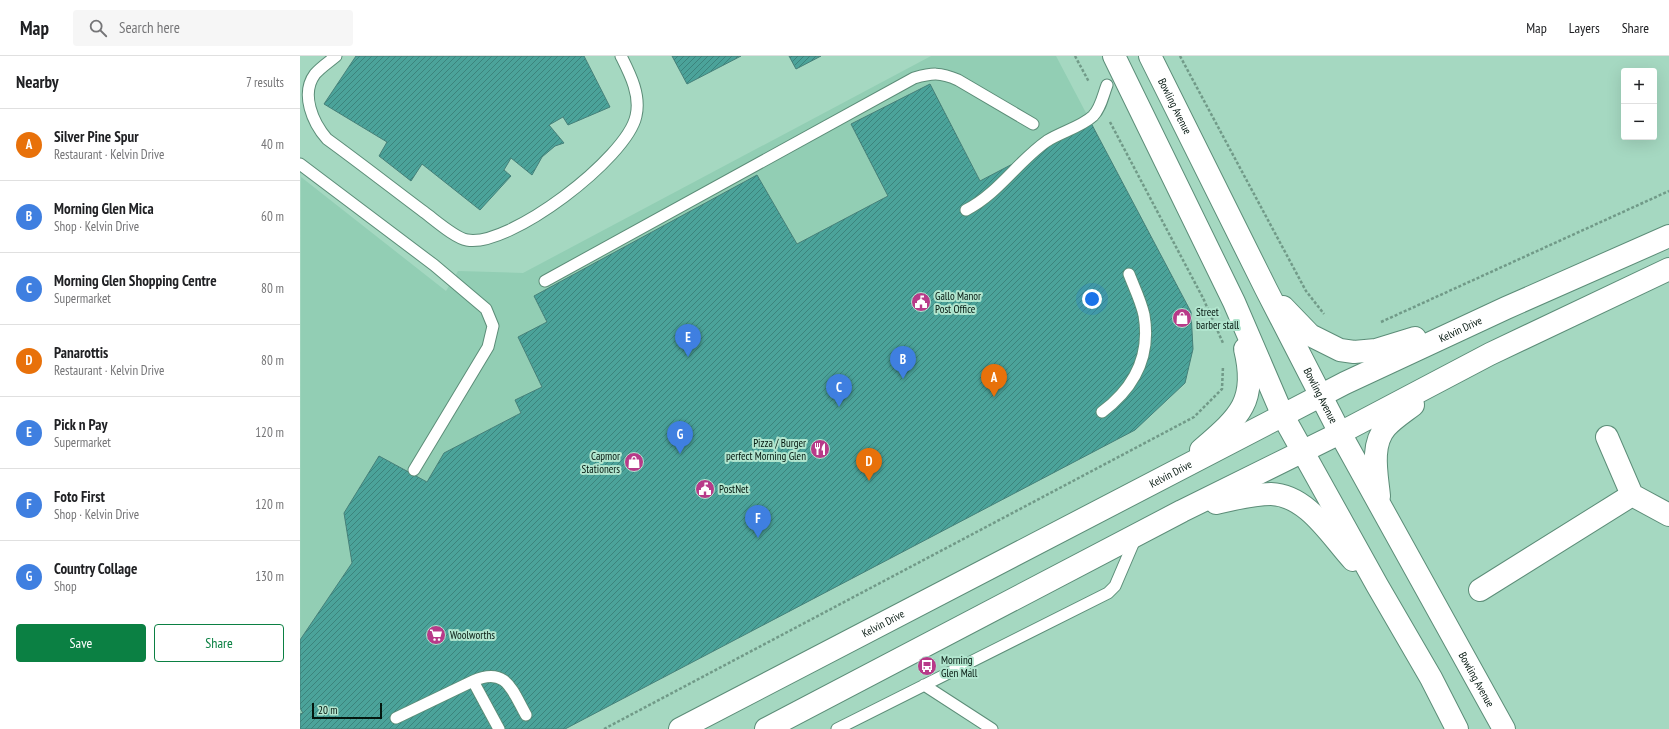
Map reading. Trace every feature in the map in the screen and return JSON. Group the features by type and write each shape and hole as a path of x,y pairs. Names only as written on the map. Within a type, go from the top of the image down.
{"main road":[{"path":"1114,56 1234,302 1283,416 1377,585 1431,678 1457,729"},
{"name":"Bowling Avenue","path":"1150,56 1266,289 1340,433 1504,729"},
{"name":"Kelvin Drive","path":"680,729 1177,472 1345,383 1506,308 1669,236"},
{"path":"766,729 1182,510 1303,452 1490,354 1669,269"},
{"path":"1266,289 1310,335 1334,348 1354,352 1376,350 1506,308"},
{"path":"1177,472 1224,430 1240,412 1245,402 1250,375 1234,302"},
{"path":"1380,506 1376,474 1376,449 1380,437 1386,427 1416,403 1490,354"},
{"path":"1607,437 1632,495 1669,516"},
{"path":"1182,510 1249,496 1272,494 1293,499 1310,511 1377,585"},
{"path":"1480,590 1632,495"}],"lane":[{"path":"336,56 313,75 308,87 309,113 318,128 327,139 443,226 465,240 475,241 507,232 528,220 579,186 619,148 636,117 638,105 630,74 620,56"},
{"path":"545,281 914,78 932,73 945,75 958,80 1033,124"},
{"path":"966,210 994,190 1044,144 1092,116 1100,104 1106,85"},
{"path":"300,164 434,265 486,309 492,326 488,347 414,470"},
{"path":"1102,412 1117,401 1130,386 1145,349 1144,315 1128,274"},
{"path":"840,728 1108,592 1115,586 1137,534"},
{"path":"396,718 483,676 492,675 501,678 513,693 526,716"},
{"path":"473,681 499,729"},
{"path":"924,685 992,729"}],"path":[{"path":"1075,56 1203,298 1224,346"},
{"path":"1180,56 1306,291 1328,319"},
{"path":"1375,325 1408,312 1669,192"},
{"path":"604,729 1194,417 1222,389 1224,360"}],"shaded area":[{"path":"931,56 1056,56 1191,312 1193,349 1185,383 1135,430 565,729 300,729 301,177 446,291 458,271 523,273"}],"building":[{"path":"356,56 584,56 610,107 568,125 563,117 549,125 564,143 555,146 542,157 532,175 511,158 504,170 511,176 480,210 422,164 411,181 379,156 387,142 324,104"},
{"path":"672,56 741,56 687,84"},
{"path":"789,56 821,56 796,69"},
{"path":"930,84 980,181 1091,123 1191,312 1193,349 1185,383 1135,430 565,729 300,729 300,714 303,713 300,708 300,640 352,563 344,513 379,456 427,482 444,453 521,413 515,400 542,387 518,337 547,322 534,296 757,175 797,244 888,196 851,124"}],"place":[{"name":"Gallo Manor Post Office","path":"921,302"},
{"name":"Street barber stall","path":"1182,318"},
{"name":"Pick n Pay","path":"688,357"},
{"name":"Morning Glen Mica","path":"903,379"},
{"name":"Silver Pine Spur","path":"994,397"},
{"name":"Morning Glen Shopping Centre","path":"839,407"},
{"name":"Pizza / Burger perfect Morning Glen","path":"820,449"},
{"name":"Country Collage","path":"680,454"},
{"name":"Capmor Stationers","path":"634,462"},
{"name":"Panarottis","path":"869,481"},
{"name":"PostNet","path":"705,489"},
{"name":"Foto First","path":"758,538"},
{"name":"Woolworths","path":"436,635"},
{"name":"Morning Glen Mall","path":"927,666"}]}
